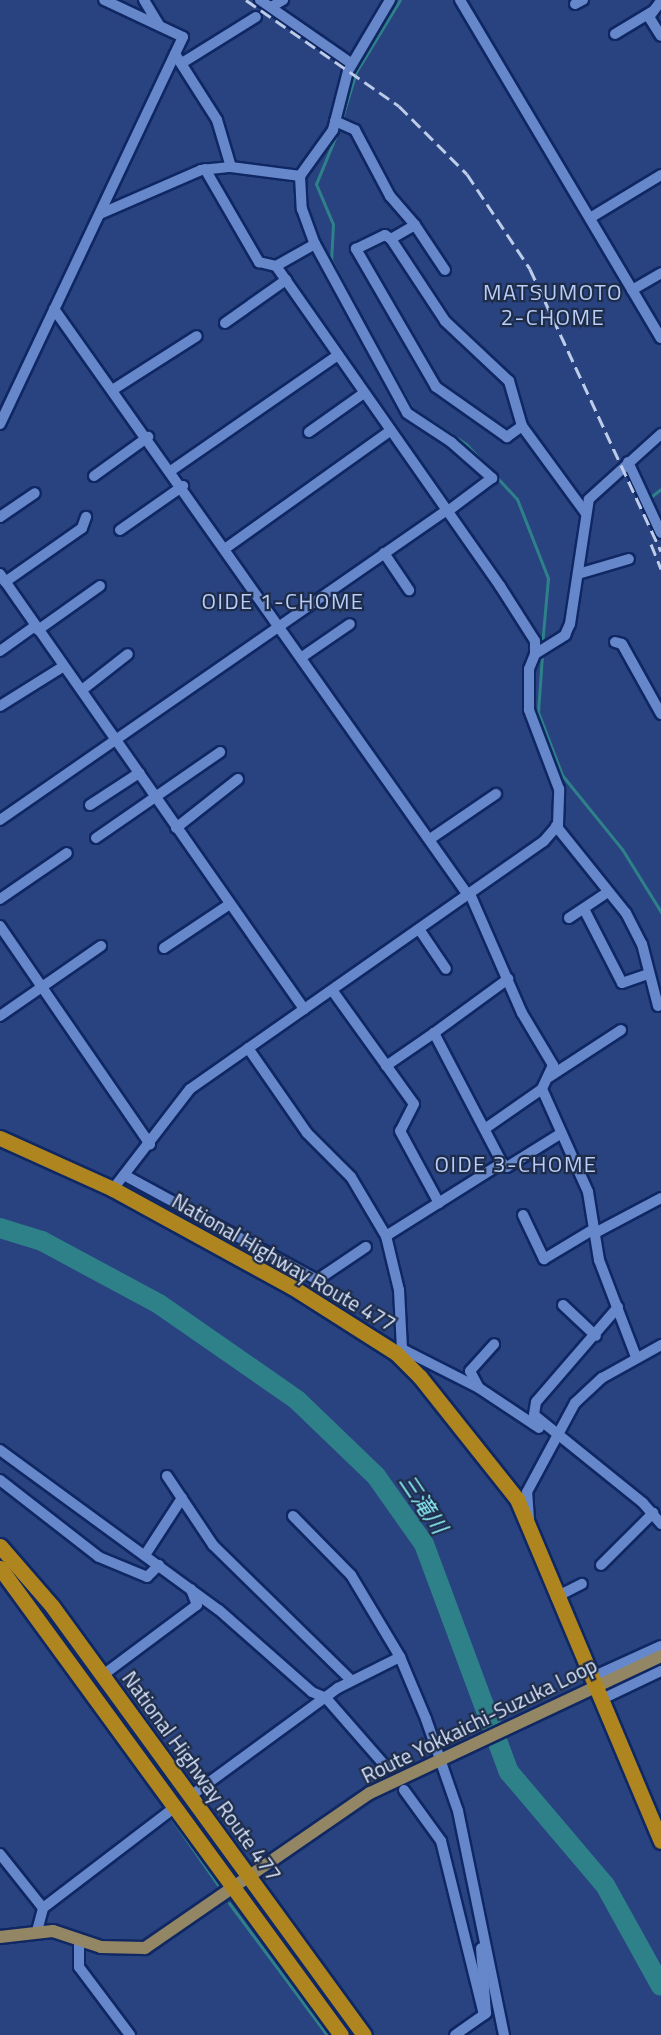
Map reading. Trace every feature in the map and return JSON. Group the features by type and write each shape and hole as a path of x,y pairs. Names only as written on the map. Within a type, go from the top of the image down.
{"highway":[{"name":"National Highway Route 477","path":"0,1138 113,1189 292,1287 399,1351 517,1499 594,1688 661,1841"},
{"name":"National Highway Route 477","path":"0,1546 103,1675 189,1797 364,2035"},
{"name":"National Highway Route 477","path":"0,1568 341,2035"}],"main road":[{"name":"Route Yokkaichi-Suzuka Loop","path":"0,1936 37,1931 126,1952 145,1948 370,1793 439,1757 661,1656"}],"street":[{"path":"0,424 100,214 178,58 183,38 104,0"},
{"path":"144,0 160,26"},
{"path":"260,0 352,64"},
{"path":"271,7 283,0"},
{"path":"0,820 492,478 451,441 407,413 315,244 302,209 300,176 335,121 352,64 390,0"},
{"path":"460,0 660,334"},
{"path":"661,1 649,17 661,36"},
{"path":"615,34 653,11"},
{"path":"178,58 256,17"},
{"path":"178,58 217,120 231,167"},
{"path":"335,121 347,124 445,270"},
{"path":"100,214 205,169 231,167 300,176"},
{"path":"205,169 260,262 276,266 447,510 540,651"},
{"path":"590,218 661,175"},
{"path":"391,239 415,225"},
{"path":"522,426 507,437 436,387 357,249 385,235 391,239 445,321 509,381 522,426 585,512"},
{"path":"276,266 315,244"},
{"path":"632,290 661,273"},
{"path":"225,323 286,280"},
{"path":"54,309 172,470 469,894 508,979 553,1065 544,1084 560,1134 588,1192 599,1260 636,1356"},
{"path":"114,389 197,336"},
{"path":"172,470 338,355"},
{"path":"309,432 364,393"},
{"path":"226,548 390,431"},
{"path":"113,1189 150,1144 190,1089 544,841 556,826 559,789 534,728 526,689 540,651 566,635 578,574 585,512 600,485 661,434"},
{"path":"94,476 148,437"},
{"path":"628,462 661,533"},
{"path":"120,530 183,486"},
{"path":"0,517 35,493"},
{"path":"0,595 5,582 82,528 86,517"},
{"path":"384,553 409,590"},
{"path":"578,574 629,559"},
{"path":"5,582 304,1009"},
{"path":"0,651 100,586"},
{"path":"302,657 350,624"},
{"path":"615,642 622,644 661,714"},
{"path":"82,690 128,654"},
{"path":"0,706 64,666"},
{"path":"96,838 220,752"},
{"path":"90,805 139,772"},
{"path":"176,828 238,778"},
{"path":"430,840 496,794"},
{"path":"556,826 638,934 658,1006"},
{"path":"0,899 67,853"},
{"path":"569,918 608,892"},
{"path":"164,948 230,904"},
{"path":"584,909 622,983 648,974"},
{"path":"0,926 150,1144"},
{"path":"419,929 446,969"},
{"path":"0,1016 101,946"},
{"path":"386,1066 508,979"},
{"path":"332,990 414,1104 400,1131 439,1203"},
{"path":"486,1128 621,1030"},
{"path":"434,1033 486,1128 502,1163 507,1167 560,1134"},
{"path":"248,1048 307,1133 351,1178 386,1236 399,1290 399,1351 479,1388 554,1436"},
{"path":"386,1236 502,1163"},
{"path":"124,1175 317,1280 366,1247"},
{"path":"523,1215 544,1259 661,1198"},
{"path":"563,1305 596,1336"},
{"path":"618,1307 596,1336 536,1402 536,1420 653,1513 661,1524"},
{"path":"479,1388 470,1371 494,1344"},
{"path":"531,1534 527,1492 554,1436 589,1386 636,1356 661,1345"},
{"path":"0,1450 191,1589 312,1692 326,1698 387,1768"},
{"path":"166,1476 213,1545 351,1680"},
{"path":"0,1480 99,1557 147,1577 159,1565"},
{"path":"145,1555 182,1498"},
{"path":"601,1566 653,1513"},
{"path":"294,1516 345,1566 400,1658 458,1811 480,1935 504,2035"},
{"path":"556,1597 582,1584"},
{"path":"103,1675 197,1605 191,1589"},
{"path":"594,1688 661,1646"},
{"path":"189,1797 351,1680 400,1658"},
{"path":"594,1688 661,1671"},
{"path":"404,1790 441,1841 484,2015"},
{"path":"37,1931 43,1908 175,1807"},
{"path":"0,1854 43,1908"},
{"path":"480,1935 484,2015"},
{"path":"79,1940 79,1967 130,2035"},
{"path":"455,2035 484,2015"}],"waterway":[{"path":"341,121 356,72 400,0"},
{"path":"337,133 316,184 333,224 331,260 351,299"},
{"path":"369,332 412,409 466,444 517,499 548,578 542,645"},
{"path":"652,496 661,489"},
{"path":"542,655 538,712 562,775 622,849 661,912"},
{"name":"三滝川","path":"0,1228 42,1241 159,1304 297,1400 376,1476 424,1544 509,1772 605,1885 661,1986"},
{"path":"172,1819 218,1885"},
{"path":"229,1903 327,2035"}],"railway":[{"path":"246,0 399,106 467,174 530,269 661,551"},
{"path":"651,544 661,569"}],"district":[{"name":"MATSUMOTO 2-CHOME","path":"553,304"},
{"name":"OIDE 1-CHOME","path":"283,602"},
{"name":"OIDE 3-CHOME","path":"516,1165"}]}
